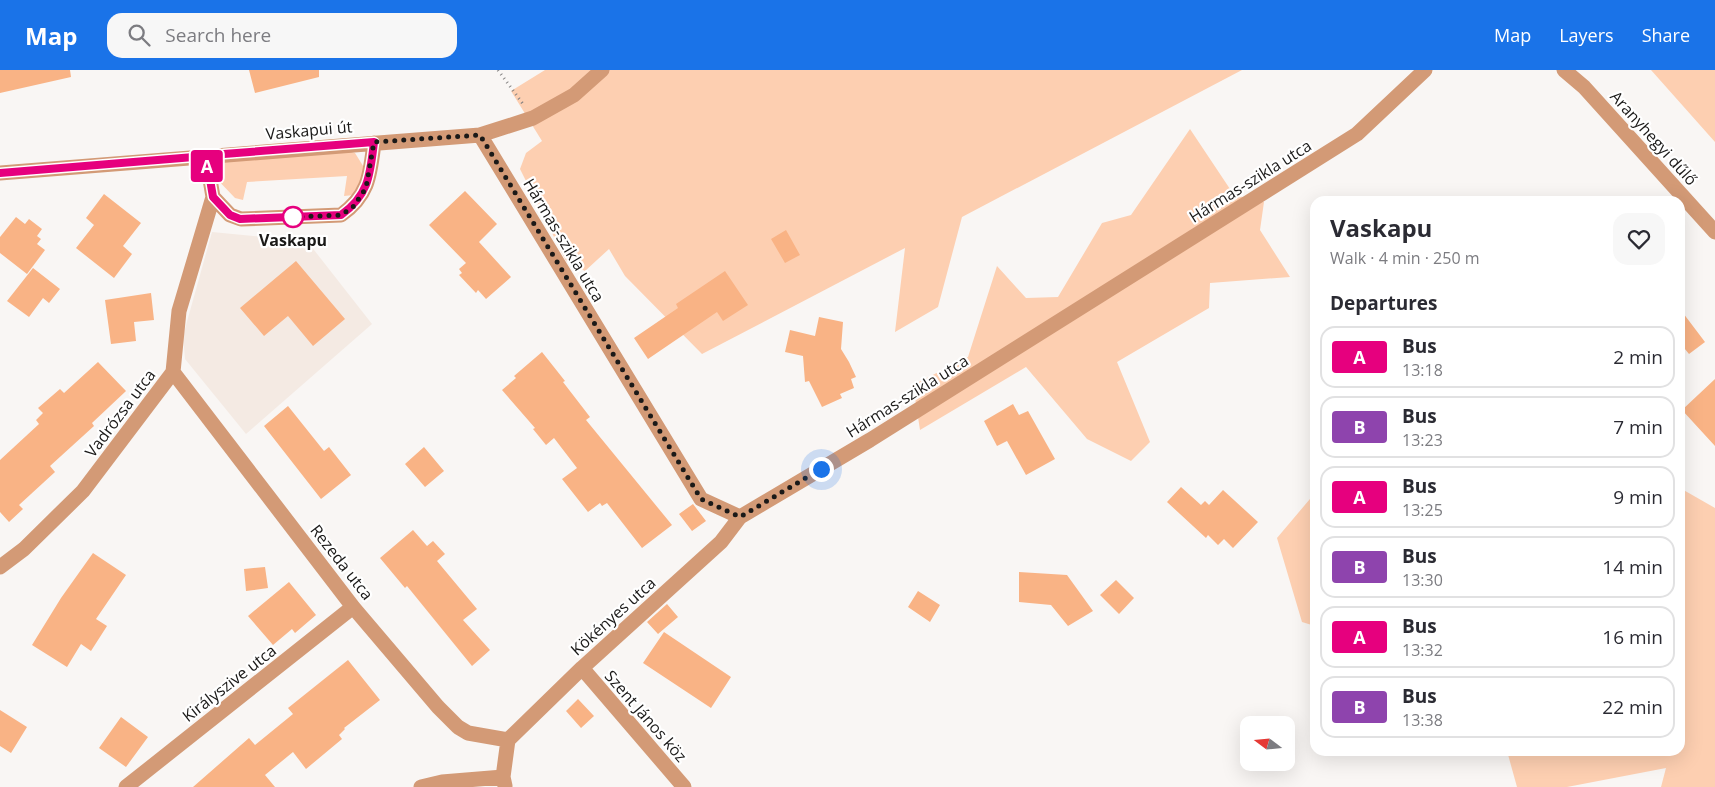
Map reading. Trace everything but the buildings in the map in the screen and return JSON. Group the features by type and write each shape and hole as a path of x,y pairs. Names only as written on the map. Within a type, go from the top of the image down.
{"street":[{"name":"Vaskapui út","path":"0,172 480,135 533,118 574,95 602,70"},
{"name":"Hármas-szikla utca","path":"480,135 701,499 740,517 870,440 1357,134 1425,70"},
{"name":"Aranyhegyi dűlő","path":"1564,70 1584,87 1682,196"},
{"path":"213,197 230,215 240,219 341,215 353,207 366,188 374,142"},
{"name":"Vadrózsa utca","path":"0,567 24,549 83,491 173,372 179,311 213,197 206,156"},
{"name":"Aranyhegyi dűlő","path":"1685,199 1715,232"},
{"name":"Rezeda utca","path":"173,372 354,607 438,707 458,727 468,733 508,740"},
{"name":"Kökényes utca","path":"508,740 582,668 720,542 740,517"},
{"name":"Királyszive utca","path":"126,787 354,607"},
{"name":"Szent János köz","path":"582,668 684,787"},
{"path":"421,787 442,782 504,782 508,740"}],"path":[{"path":"498,70 533,118"}],"shaded area":[{"path":"545,70 1242,70 962,217 938,307 895,332 905,248 702,354 625,276 609,249 585,271 566,261 520,169 526,153 542,141 511,91"},
{"path":"1651,70 1715,70 1715,142"},
{"path":"1190,129 1234,195 1264,202 1260,230 1290,277 1210,283 1209,308 1117,362 1150,442 1131,461 1087,439 1026,367 920,430 913,385 968,357 997,266 1026,298 1058,297 1102,223 1131,215"},
{"path":"348,151 355,153 365,169 354,195 344,196 347,176 247,182 243,200 235,198 214,176 216,160"},
{"path":"212,232 307,241 372,324 246,434 185,359 183,336"},
{"path":"1685,491 1715,508 1715,787 1661,787 1666,768 1567,787 1517,787 1508,756 1685,756"},
{"path":"1310,499 1310,624 1302,622 1277,538"}],"bus line":[{"name":"A","path":"0,173 206,156 213,197 230,215 240,219 341,215 353,207 366,188 374,142 224,154"}],"place":[{"name":"Vaskapu","path":"293,217"}],"route":[{"path":"293,217 341,215 353,207 366,188 374,142 480,135 701,499 740,517 821,469"}]}
